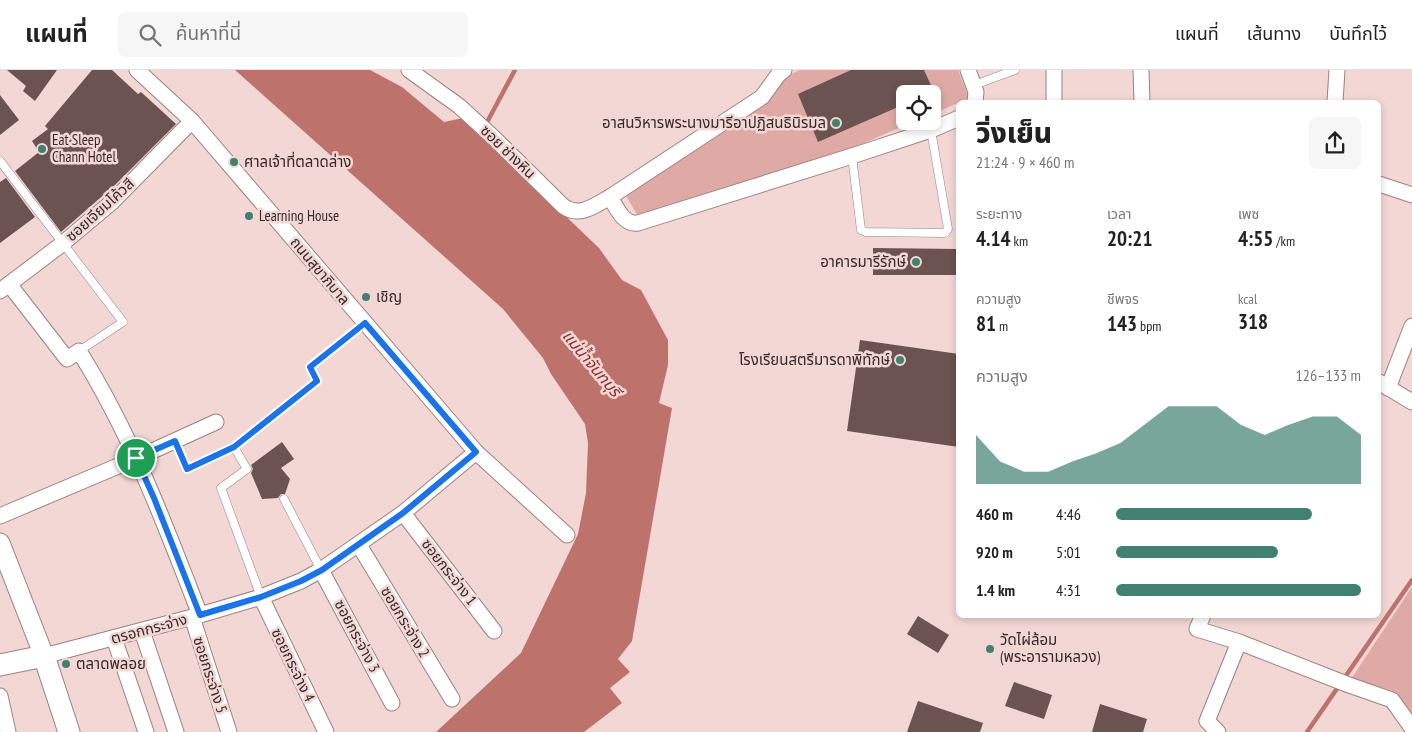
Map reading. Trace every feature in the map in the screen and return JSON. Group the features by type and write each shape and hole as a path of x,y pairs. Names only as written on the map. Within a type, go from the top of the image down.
{"main road":[{"path":"0,665 44,656 69,732"}],"street":[{"name":"ถนนสุขาภิบาล","path":"137,70 192,121 476,452 567,535"},
{"name":"ซอย ช่างหิน","path":"409,70 459,106 493,136 568,210 580,212 610,197 762,96 784,70"},
{"path":"968,70 976,92 975,100"},
{"path":"1054,70 1054,100"},
{"path":"1141,70 1142,100"},
{"path":"1335,100 1337,70"},
{"path":"941,126 956,119"},
{"name":"ซอยเจียมโค้วสี","path":"4,288 62,244 112,202 192,121"},
{"path":"610,197 625,220 630,223 638,223 931,130"},
{"path":"1381,185 1412,195"},
{"path":"4,288 67,359 80,351"},
{"path":"1412,326 1383,385 1412,402"},
{"name":"ซอยกระจ่าง 5","path":"80,351 119,419 154,498 196,616 229,732"},
{"path":"0,516 216,422"},
{"name":"ตรอกกระจ่าง","path":"44,656 196,616 261,597 301,581 322,570 403,513 476,452"},
{"name":"ซอยกระจ่าง 1","path":"403,513 494,631"},
{"path":"0,543 44,656"},
{"name":"ซอยกระจ่าง 2","path":"358,545 452,699"},
{"name":"ซอยกระจ่าง 3","path":"322,570 392,703"},
{"name":"ซอยกระจ่าง 4","path":"261,597 326,732"},
{"path":"1197,626 1392,700 1412,728"},
{"path":"142,630 176,732"},
{"path":"114,638 146,732"},
{"path":"1218,732 1207,721 1239,642"},
{"path":"0,696 8,732"}],"lane":[{"path":"974,85 1014,70"},
{"path":"852,156 861,230 866,232 945,233 948,229 931,130"},
{"path":"0,161 123,322 80,351"},
{"path":"175,441 187,469 234,447 317,381 310,367 365,323"},
{"path":"234,447 247,469 221,488 261,597"},
{"path":"284,499 322,570"}],"shaded area":[{"path":"800,70 958,70 969,98 956,100 956,104 941,110 941,85 896,85 896,129 820,162 639,218 624,192 784,77"},
{"path":"1412,587 1412,718 1391,690 1351,679"}],"water":[{"name":"แม่น้ำจันทบุรี","path":"235,70 370,70 402,87 444,122 463,118 599,248 622,280 641,290 668,340 668,365 659,403 672,408 632,641 618,659 630,672 610,688 622,703 584,732 436,732 521,653 578,534 586,493 588,443 585,424 551,374 543,358 503,309"}],"building":[{"path":"7,70 57,70 35,101 23,91 26,86"},
{"path":"92,70 112,70 138,94 141,92 176,124 115,185 61,232 15,171 39,152 32,141 48,129 45,126"},
{"name":"อาสนวิหารพระนางมารีอาปฏิสนธินิรมล","path":"851,70 924,70 931,85 896,85 896,108 818,142 798,94"},
{"path":"0,95 19,120 0,135"},
{"path":"6,178 35,217 0,243 0,182"},
{"name":"อาคารมารีรักษ์","path":"873,248 956,249 956,275 873,275"},
{"path":"860,340 956,354 956,447 847,431"},
{"path":"282,442 294,459 281,468 290,479 285,494 281,494 278,498 262,499 251,473 253,469 251,465"},
{"path":"918,616 949,635 938,653 907,634"},
{"path":"1014,682 1052,695 1044,719 1005,706"},
{"path":"918,701 983,723 980,732 907,732"},
{"path":"1100,704 1147,719 1143,732 1092,732"}],"waterway":[{"path":"485,126 515,70"},
{"path":"1307,732 1412,580"}],"place":[{"name":"อาสนวิหารพระนางมารีอาปฏิสนธินิรมล","path":"836,123"},
{"name":"Eat Sleep Chann Hotel","path":"42,149"},
{"name":"ศาลเจ้าที่ตลาดล่าง","path":"234,162"},
{"name":"Learning House","path":"249,216"},
{"name":"อาคารมารีรักษ์","path":"916,262"},
{"name":"เชิญ","path":"366,297"},
{"name":"โรงเรียนสตรีมารดาพิทักษ์","path":"900,360"},
{"name":"วัดไผ่ล้อม (พระอารามหลวง)","path":"990,649"},
{"name":"ตลาดพลอย","path":"66,664"}],"route":[{"path":"365,323 476,452 442,483 403,513 322,570 301,581 261,597 200,615 154,498 136,458 175,441 187,469 234,447 317,381 310,367 365,323"}]}
